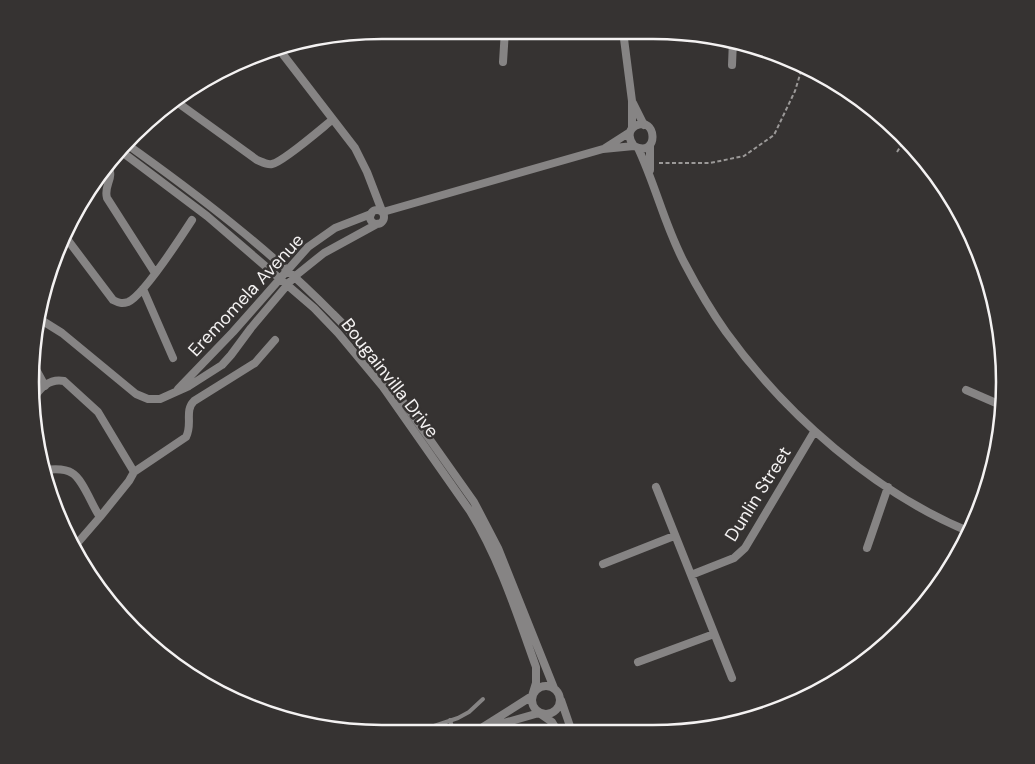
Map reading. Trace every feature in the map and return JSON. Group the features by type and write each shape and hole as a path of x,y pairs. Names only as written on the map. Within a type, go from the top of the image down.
{"street":[{"path":"503,62 504,39"},
{"path":"624,39 632,101 630,140 650,172 668,226 684,263 725,331 754,368 814,432 872,477 950,524 963,529"},
{"path":"732,65 733,48"},
{"path":"282,54 358,153 385,215 380,223 373,223 370,219 374,192"},
{"path":"632,101 644,124 653,133 650,145 650,172"},
{"path":"180,105 257,160 269,164 273,164 285,157 332,120"},
{"path":"631,130 636,126 644,124"},
{"name":"Eremomela Avenue","path":"603,149 631,130"},
{"path":"636,147 646,148 650,145"},
{"name":"Eremomela Avenue","path":"383,212 603,149 636,147"},
{"name":"Bougainvilla Drive","path":"131,148 203,200 294,277 334,314 387,379 462,485 484,520 498,548 570,725"},
{"name":"Bougainvilla Drive","path":"125,154 188,201 314,308 338,333 383,387 480,528 507,587 536,667 537,675 532,696"},
{"path":"111,172 112,177 105,192 107,198 155,273"},
{"name":"Eremomela Avenue","path":"44,322 62,333 129,390 142,398 160,400 198,380 227,360 294,277 324,253 408,206"},
{"path":"371,213 379,210 383,212"},
{"name":"Eremomela Avenue","path":"176,392 233,332 308,247 341,225 371,213"},
{"path":"69,242 113,300 120,304 126,303 144,289 192,220"},
{"path":"324,236 331,248"},
{"path":"144,289 173,358"},
{"path":"78,542 129,481 134,472 186,437 190,428 189,408 194,401 255,363 275,340"},
{"path":"39,375 45,386"},
{"path":"39,391 41,388 57,380 64,381 98,412 134,472"},
{"path":"966,390 996,403"},
{"name":"Dunlin Street","path":"691,575 734,558 745,548 814,432"},
{"path":"50,470 72,472 78,478 100,517"},
{"path":"867,548 888,487"},
{"path":"656,488 732,678"},
{"path":"603,564 674,536"},
{"path":"638,662 714,634"},
{"path":"486,725 532,696 541,687 554,688"},
{"path":"532,696 533,705 539,713 554,725"},
{"path":"495,725 539,713 553,713 559,706 560,698"}],"lane":[{"path":"436,725 469,712 482,700"},
{"path":"450,720 452,725"}],"path":[{"path":"650,163 710,163 744,156 774,135 795,91 801,72"},
{"path":"897,152 901,145"}]}
